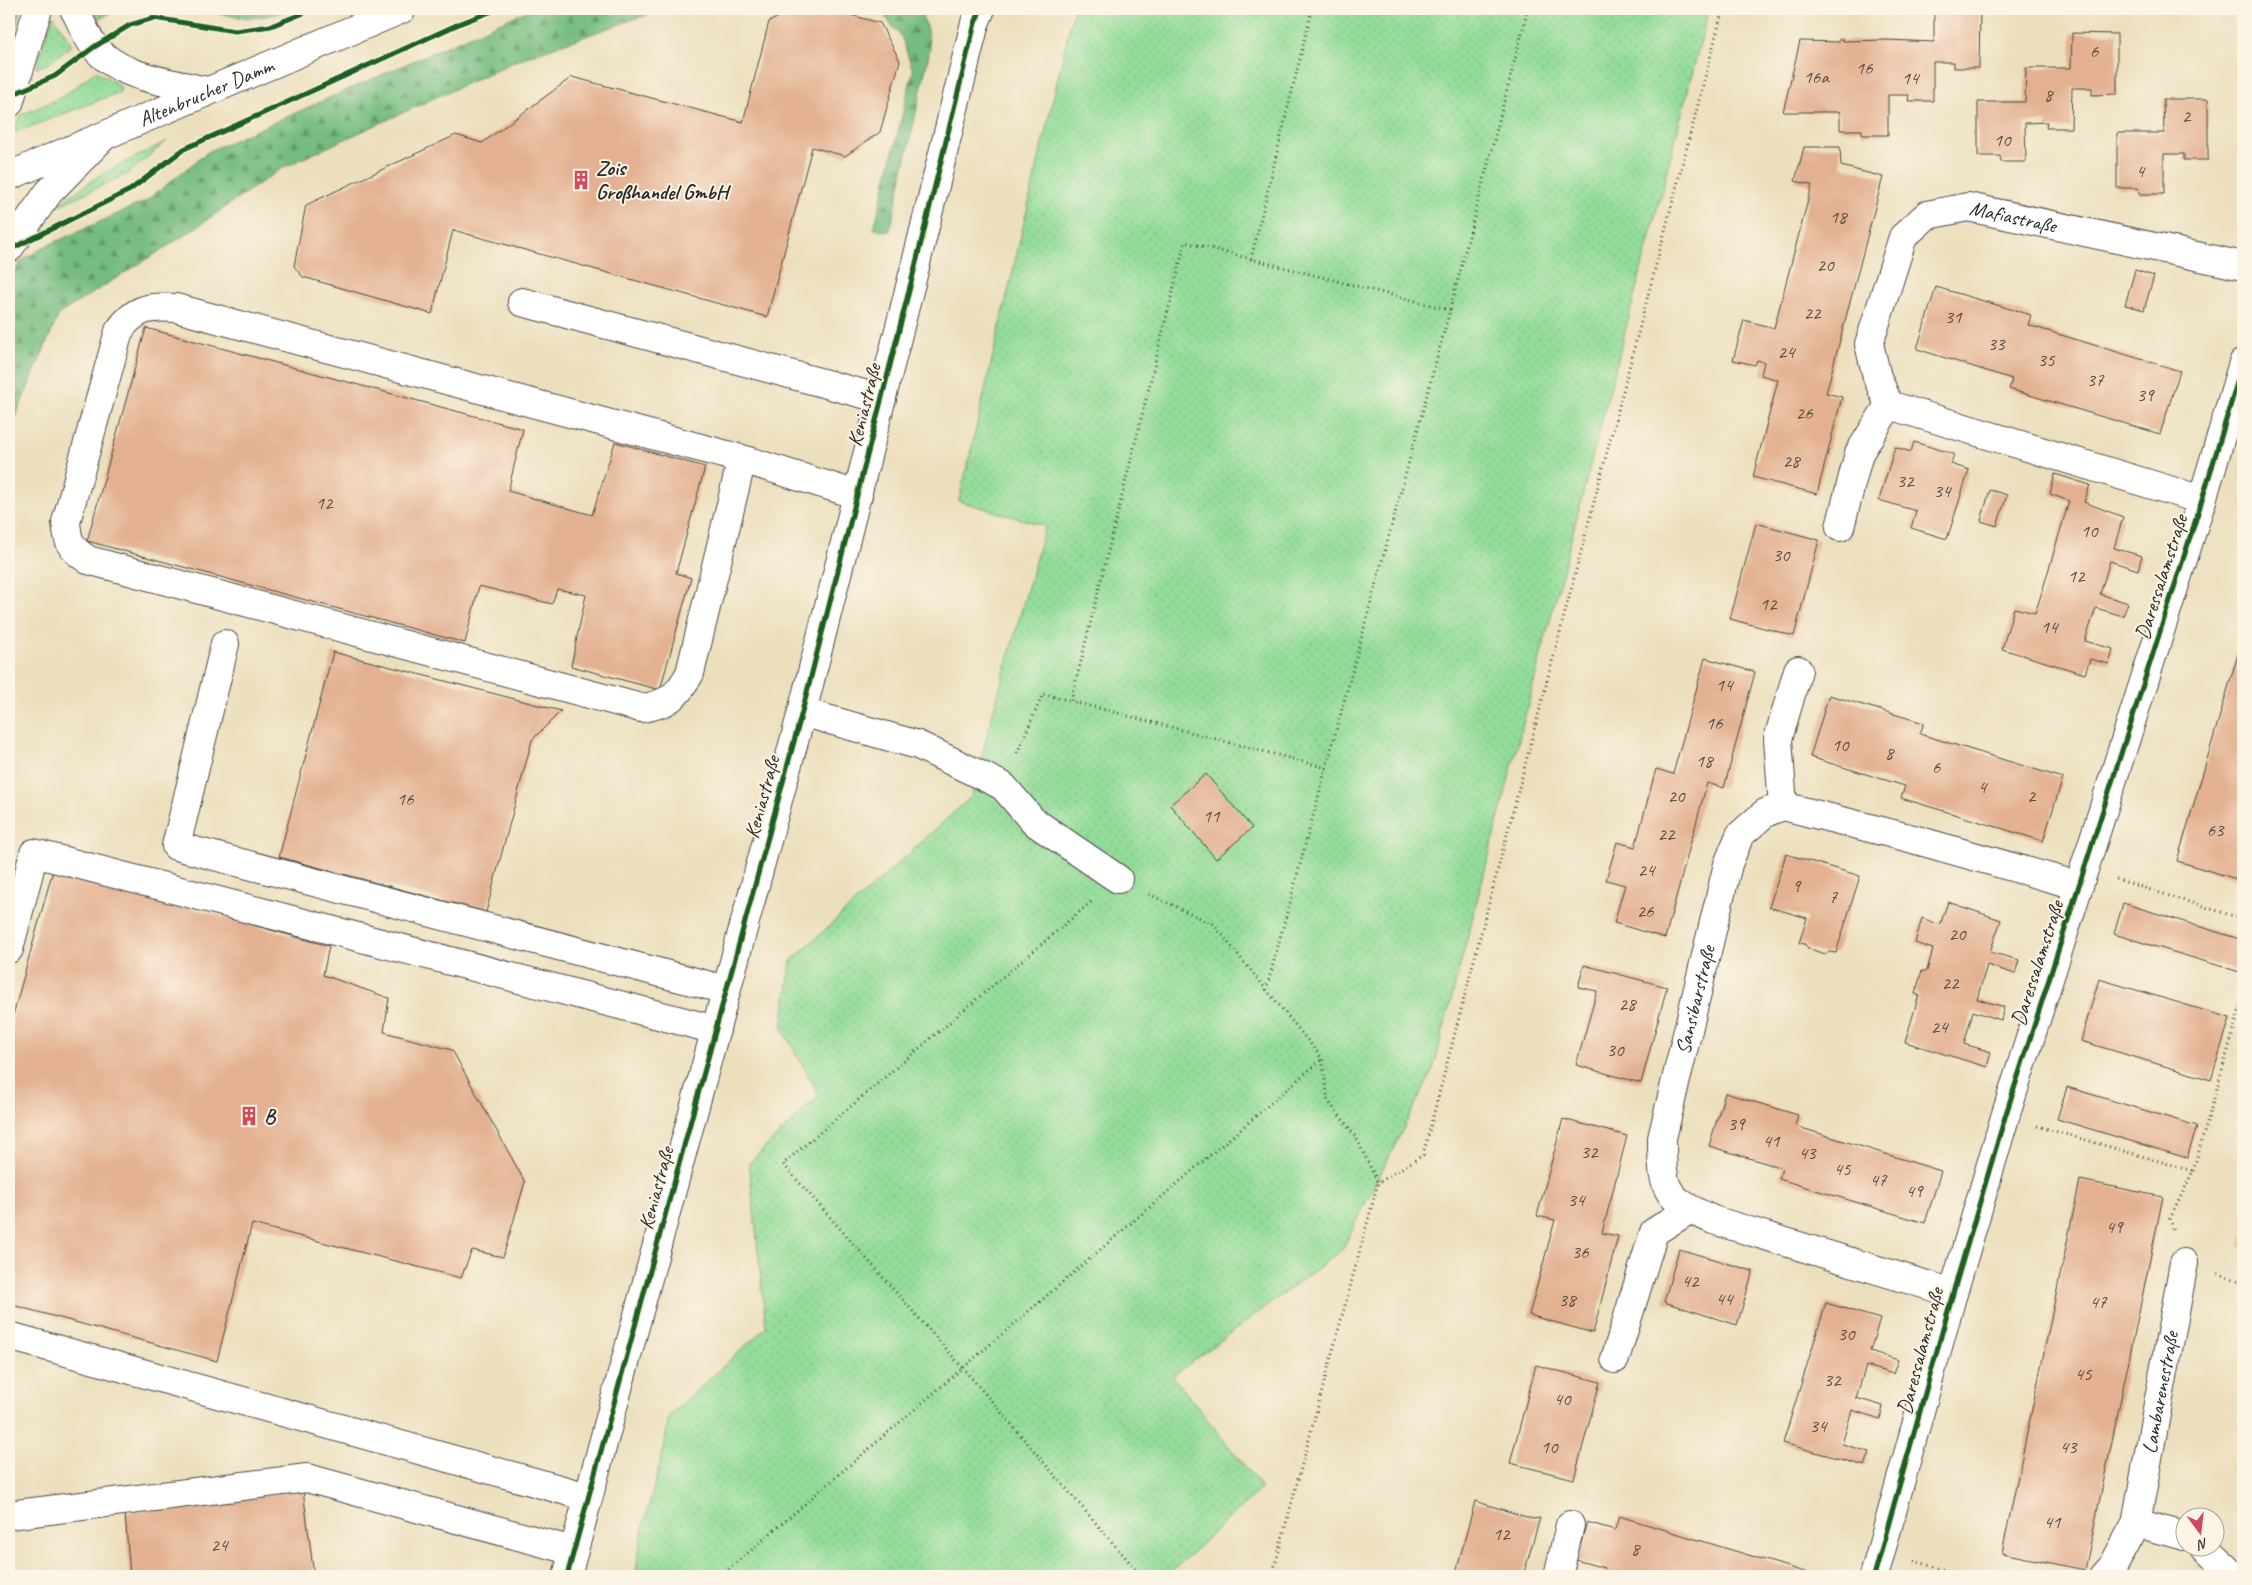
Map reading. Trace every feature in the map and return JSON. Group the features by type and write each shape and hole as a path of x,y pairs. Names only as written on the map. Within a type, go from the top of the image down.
{"main road":[{"path":"9,103 38,9"},
{"path":"74,9 94,47 111,62 132,73 206,91"},
{"name":"Altenbrucher Damm","path":"9,176 402,9"},
{"name":"Keniastraße","path":"570,1564 802,712 882,399 976,12"},
{"path":"9,248 49,192 104,136"},
{"name":"Mafiastraße","path":"1889,404 1877,377 1869,344 1903,237 1927,215 1968,207 2243,266"},
{"path":"522,302 882,399"},
{"path":"742,459 690,672 683,688 672,698 657,706 641,708 88,560 74,550 68,538 66,522 119,331 128,318 142,310 159,307 176,308 742,459 858,495"},
{"name":"Daressalamstraße","path":"1878,1564 1953,1293 2006,1117 2202,500 2243,363"},
{"path":"1840,527 1859,453 1889,404 2202,500"},
{"path":"225,644 176,846 726,990"},
{"path":"1798,670 1778,739 1783,806 1913,839 2082,878"},
{"path":"802,712 918,745 1003,786 1033,821 1118,879"},
{"name":"Sansibarstraße","path":"1783,806 1765,813 1740,835 1728,864 1662,1138 1662,1175 1671,1196 1689,1210 1713,1220 1953,1293"},
{"path":"9,949 34,853 716,1030"},
{"path":"1615,1359 1654,1232 1689,1210"},
{"name":"Lambarenestraße","path":"2104,1576 2113,1566 2136,1523 2184,1263"},
{"path":"9,1336 588,1497"},
{"path":"9,1515 307,1478 570,1564"},
{"path":"2136,1523 2174,1533"},
{"path":"1558,1576 1570,1525"},
{"path":"2216,1558 2235,1576"}],"path":[{"path":"1251,259 1312,9"},
{"path":"1266,990 1450,310 1528,9"},
{"path":"1378,1183 1423,1155 1723,9"},
{"path":"1071,701 1185,242 1450,310"},
{"path":"1003,786 1043,694 1326,768"},
{"path":"2082,878 2243,919"},
{"path":"1128,1576 1136,1570 963,1368 783,1164 1118,879 1213,924 1322,1058 1328,1101 1356,1137 1378,1183 1272,1576"},
{"path":"2184,1263 2170,1219 2193,1171 2243,998"},
{"path":"721,1576 1322,1058"},
{"path":"2006,1117 2193,1171"},
{"path":"1878,1564 1966,1576"}],"green space":[{"path":"9,9 21,9 9,48"},
{"path":"90,9 119,9 97,20"},
{"path":"202,9 289,9 266,16 246,18"},
{"path":"531,9 663,9 520,59 282,168 182,237 59,314 9,432 9,282 21,261 44,247 146,201 209,151"},
{"path":"879,9 919,9 926,25 930,49 890,231 874,229 913,71 902,38"},
{"path":"1074,9 1282,9 1293,11 1294,9 1709,9 1433,1070 1342,1250 1173,1376 1262,1488 1167,1576 635,1576 643,1528 664,1448 669,1416 766,1327 749,1163 819,1095 782,1028 791,961 972,796 990,723 1045,526 959,501"},
{"path":"53,15 72,45 48,64 36,68"},
{"path":"96,71 119,85 120,92 11,134 21,115 62,97"},
{"path":"167,141 127,174 51,209 100,175"}],"building":[{"name":"Zois Großhandel GmbH","path":"794,9 828,9 880,23 900,61 880,132 845,156 812,147 767,317 453,230 432,314 303,277 294,266 306,205 456,135 482,143 572,77 743,122 769,22"},
{"path":"1934,9 1980,9 1979,68 1954,68 1954,62 1933,62 1933,101 1908,101 1909,95 1888,95 1888,135 1862,135 1862,130 1840,130 1840,112 1783,112 1800,41 1839,42 1839,39 1843,39 1843,41 1934,42"},
{"path":"2072,33 2117,34 2117,94 2092,95 2092,88 2072,88 2071,128 2046,128 2047,122 2025,123 2026,162 2001,162 2000,156 1978,156 1978,102 2025,102 2026,68 2071,68"},
{"path":"2163,99 2208,99 2208,160 2184,160 2184,154 2164,154 2164,194 2139,194 2138,188 2117,188 2117,133 2164,133"},
{"path":"1804,147 1840,147 1841,166 1883,177 1826,393 1842,397 1817,494 1753,477 1778,380 1761,375 1764,362 1757,360 1755,365 1733,360 1744,320 1774,328 1812,185 1795,181"},
{"path":"2135,270 2154,276 2144,310 2125,305"},
{"path":"1936,287 2031,315 2028,325 2180,371 2160,434 2009,389 2012,379 1917,349"},
{"path":"146,328 523,429 508,491 592,515 615,442 705,467 676,573 691,578 660,690 571,666 586,595 557,589 552,604 479,586 465,643 87,541"},
{"path":"1914,442 1954,454 1951,464 1969,470 1947,539 1911,528 1916,511 1879,500 1895,447 1911,452"},
{"path":"2055,474 2090,485 2084,502 2123,517 2114,548 2142,556 2138,570 2110,561 2100,594 2128,603 2123,616 2096,608 2085,641 2113,649 2109,664 2090,659 2085,674 2002,649 2014,608 2035,613 2042,592 2069,501 2050,494"},
{"path":"1990,490 2007,495 1997,526 1981,521"},
{"path":"1756,523 1819,540 1794,636 1730,619"},
{"path":"2243,637 2243,881 2177,861"},
{"path":"333,652 561,711 532,740 486,912 279,857"},
{"path":"1705,658 1755,672 1724,788 1707,783 1665,938 1614,923 1625,885 1606,880 1617,842 1635,847 1656,769 1673,774"},
{"path":"1829,695 1924,723 1920,734 2063,778 2043,841 1901,798 1905,786 1810,757"},
{"path":"1206,774 1252,828 1216,859 1170,805"},
{"path":"1786,854 1860,876 1836,953 1829,952 1825,954 1799,943 1807,918 1769,907"},
{"name":"B","path":"53,870 329,946 323,975 389,998 384,1032 452,1050 525,1182 503,1257 472,1250 461,1278 252,1224 217,1361 9,1304 9,1030"},
{"path":"1948,902 2001,920 1990,952 2019,960 2015,974 1987,965 1977,999 2004,1007 2001,1020 1973,1011 1964,1044 1991,1052 1987,1067 1905,1042 1919,995 1915,994 1922,971 1927,971 1933,949 1915,943 1922,918 1940,925"},
{"path":"2123,903 2243,940 2243,973 2114,934"},
{"path":"1584,965 1667,987 1641,1083 1576,1065 1597,991 1578,987"},
{"path":"2099,979 2230,1018 2211,1080 2081,1041"},
{"path":"2067,1087 2197,1126 2187,1158 2057,1119"},
{"path":"1725,1093 1798,1115 1795,1126 1941,1171 1925,1223 1779,1179 1782,1168 1709,1146"},
{"path":"1563,1119 1627,1136 1602,1233 1618,1236 1593,1333 1529,1315 1555,1220 1537,1216"},
{"path":"2080,1180 2163,1197 2085,1570 2002,1553"},
{"path":"2243,1235 2243,1247 2240,1246"},
{"path":"1679,1249 1753,1271 1737,1325 1664,1302"},
{"path":"1826,1303 1880,1319 1870,1351 1898,1360 1893,1374 1866,1366 1856,1398 1883,1406 1880,1419 1852,1410 1842,1444 1870,1452 1865,1466 1783,1443"},
{"path":"1536,1365 1600,1382 1574,1479 1510,1463"},
{"path":"303,1490 314,1576 130,1576 125,1513"},
{"path":"1475,1501 1533,1519 1540,1518 1523,1576 1455,1576"},
{"path":"1619,1516 1808,1573 1807,1576 1602,1576 1604,1568 1576,1560 1587,1522 1615,1530"},
{"path":"1437,1572 1450,1576 1436,1576"}],"cycle path":[{"path":"9,96 55,76 94,47 130,25 154,18 235,31 271,26 314,9"},
{"path":"9,250 130,190 184,149 461,23 498,9"},
{"path":"567,1576 802,712 975,23 981,9"},
{"path":"1874,1576 1953,1293 2005,1117 2202,500 2243,363"}],"place":[{"name":"Zois Großhandel GmbH","path":"581,180"},
{"name":"B","path":"249,1116"}]}
